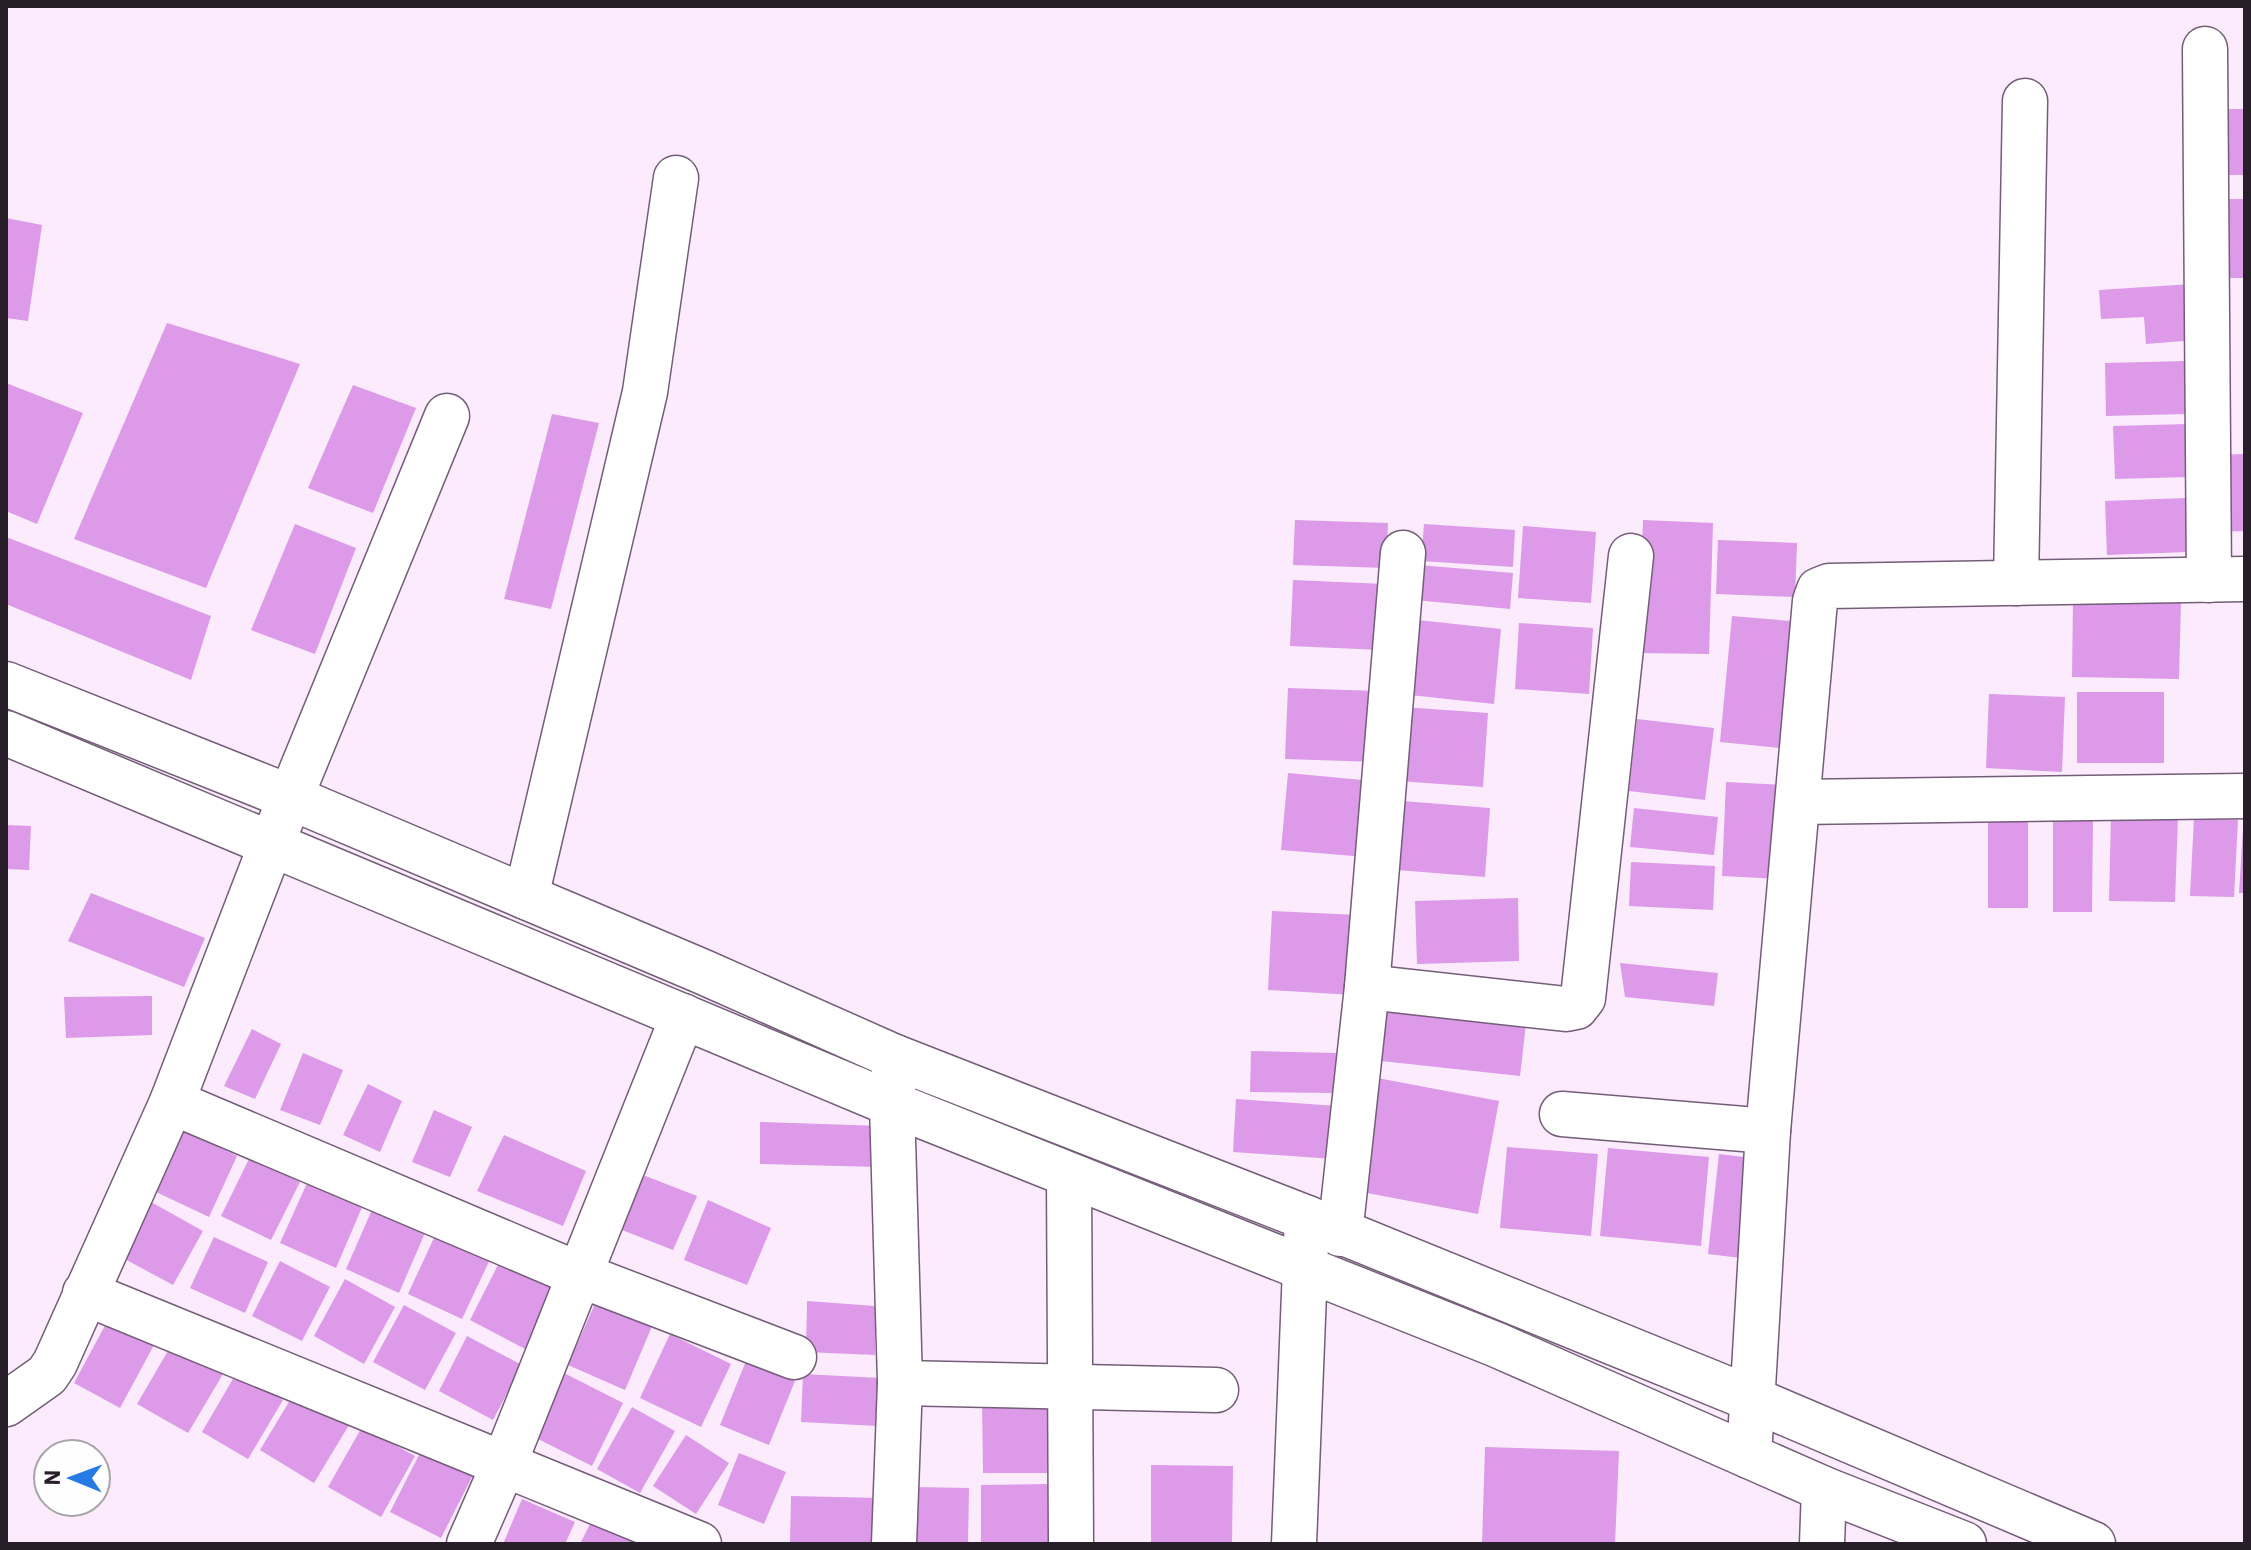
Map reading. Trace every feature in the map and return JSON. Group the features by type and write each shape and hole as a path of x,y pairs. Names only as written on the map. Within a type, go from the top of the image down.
{"street":[{"path":"1749,1456 1768,1131 1815,601 1819,590 1829,586 2227,579 2205,49"},
{"path":"2016,583 2025,101"},
{"path":"526,897 645,392 676,178"},
{"path":"6,1404 47,1375 55,1363 172,1102 271,845 447,416"},
{"path":"1294,1544 1306,1269 1324,1226 1367,987 1403,553"},
{"path":"1367,987 1566,1009 1576,1007 1583,998 1631,556"},
{"path":"6,684 292,798 895,1057 1752,1399 2093,1544"},
{"path":"6,733 892,1104 1497,1345 1824,1489 1964,1544"},
{"path":"1798,802 2245,796"},
{"path":"469,1544 683,1016"},
{"path":"894,1544 900,1383 892,1104 895,1057"},
{"path":"172,1102 580,1275 794,1357"},
{"path":"1562,1114 1768,1131"},
{"path":"1069,1175 1071,1544"},
{"path":"85,1293 699,1544"},
{"path":"900,1383 1216,1390"},
{"path":"1822,1544 1824,1489"}],"building":[{"path":"2223,109 2245,109 2245,175 2224,175"},
{"path":"2227,199 2245,199 2245,278 2226,278"},
{"path":"6,218 42,225 28,321 6,318"},
{"path":"2192,284 2196,340 2146,344 2144,317 2101,319 2099,290"},
{"path":"167,323 300,364 206,588 74,539"},
{"path":"2185,361 2186,414 2106,416 2105,363"},
{"path":"6,383 83,413 37,524 6,511"},
{"path":"353,385 416,408 373,513 308,488"},
{"path":"552,414 599,423 551,609 504,599"},
{"path":"2187,424 2188,477 2115,479 2113,426"},
{"path":"2245,454 2245,531 2218,532 2217,455"},
{"path":"2186,498 2188,552 2107,555 2105,501"},
{"path":"1295,520 1388,523 1386,568 1293,565"},
{"path":"1643,520 1713,523 1709,654 1639,653"},
{"path":"295,524 356,548 315,654 251,630"},
{"path":"1424,524 1515,530 1513,567 1421,561"},
{"path":"1523,526 1596,532 1591,603 1518,598"},
{"path":"6,537 211,616 191,680 6,604"},
{"path":"1718,540 1797,543 1795,597 1716,594"},
{"path":"1419,565 1513,573 1510,609 1415,600"},
{"path":"1293,580 1385,584 1382,650 1290,646"},
{"path":"2073,598 2181,600 2179,679 2072,677"},
{"path":"1732,616 1802,622 1790,749 1720,742"},
{"path":"1418,620 1501,629 1494,704 1410,695"},
{"path":"1519,623 1593,628 1589,694 1515,689"},
{"path":"1288,688 1378,691 1376,762 1285,759"},
{"path":"2077,692 2164,692 2164,763 2077,763"},
{"path":"1989,694 2065,697 2062,772 1986,768"},
{"path":"1403,707 1488,713 1483,787 1398,781"},
{"path":"1637,719 1714,728 1705,800 1629,791"},
{"path":"1288,773 1373,781 1366,857 1281,850"},
{"path":"1726,782 1785,785 1780,879 1722,876"},
{"path":"1403,801 1490,808 1485,877 1397,870"},
{"path":"1634,808 1718,817 1714,855 1630,847"},
{"path":"2111,815 2178,816 2175,902 2109,901"},
{"path":"1988,818 2028,818 2028,908 1988,908"},
{"path":"2053,818 2093,818 2092,912 2053,912"},
{"path":"2194,818 2238,820 2234,897 2190,896"},
{"path":"6,825 31,826 29,870 6,869"},
{"path":"2243,828 2245,893 2239,893"},
{"path":"1631,862 1715,866 1713,910 1629,906"},
{"path":"91,893 205,938 184,987 68,941"},
{"path":"1518,898 1519,961 1417,964 1415,901"},
{"path":"1272,911 1358,915 1354,995 1268,990"},
{"path":"1620,963 1718,973 1714,1006 1625,997"},
{"path":"152,996 152,1035 66,1038 64,997"},
{"path":"1378,999 1527,1015 1520,1076 1372,1060"},
{"path":"252,1029 281,1044 255,1099 224,1086"},
{"path":"1251,1051 1338,1053 1337,1093 1250,1092"},
{"path":"303,1053 343,1070 320,1125 280,1110"},
{"path":"1367,1076 1499,1101 1478,1214 1346,1189"},
{"path":"368,1084 402,1101 380,1152 343,1135"},
{"path":"1236,1099 1337,1106 1334,1159 1233,1152"},
{"path":"434,1110 472,1127 450,1177 412,1162"},
{"path":"760,1122 881,1126 879,1167 760,1164"},
{"path":"183,1130 237,1156 209,1217 154,1191"},
{"path":"504,1135 586,1171 563,1226 477,1191"},
{"path":"1507,1147 1598,1154 1591,1236 1500,1228"},
{"path":"1608,1148 1709,1157 1701,1246 1600,1236"},
{"path":"1719,1154 1761,1159 1749,1259 1708,1254"},
{"path":"250,1157 300,1182 271,1240 221,1216"},
{"path":"643,1175 697,1196 673,1250 622,1230"},
{"path":"308,1181 363,1205 336,1268 280,1243"},
{"path":"708,1200 771,1228 747,1285 684,1260"},
{"path":"151,1202 203,1231 173,1285 121,1257"},
{"path":"375,1203 428,1226 399,1293 346,1269"},
{"path":"439,1227 493,1253 462,1319 408,1294"},
{"path":"214,1237 268,1262 245,1313 190,1288"},
{"path":"503,1255 560,1285 527,1350 470,1320"},
{"path":"280,1261 330,1287 302,1341 252,1316"},
{"path":"345,1279 395,1307 364,1364 314,1336"},
{"path":"597,1299 653,1324 625,1390 568,1365"},
{"path":"807,1301 875,1306 875,1355 806,1352"},
{"path":"404,1305 456,1333 425,1390 373,1362"},
{"path":"108,1320 154,1345 120,1408 74,1383"},
{"path":"670,1334 731,1364 701,1427 640,1398"},
{"path":"467,1336 522,1365 493,1420 439,1391"},
{"path":"172,1344 223,1374 188,1433 137,1404"},
{"path":"746,1361 795,1381 769,1445 720,1425"},
{"path":"237,1372 283,1400 248,1459 202,1432"},
{"path":"564,1373 623,1403 592,1466 532,1436"},
{"path":"803,1374 880,1378 878,1426 801,1422"},
{"path":"295,1392 349,1425 314,1483 260,1450"},
{"path":"982,1398 1056,1398 1056,1473 983,1473"},
{"path":"632,1407 675,1431 640,1493 597,1469"},
{"path":"362,1427 415,1456 381,1517 328,1487"},
{"path":"686,1435 729,1463 696,1514 653,1486"},
{"path":"423,1447 474,1473 441,1538 390,1512"},
{"path":"1485,1447 1619,1451 1615,1544 1482,1544"},
{"path":"739,1453 786,1472 764,1524 718,1505"},
{"path":"1151,1465 1233,1466 1232,1544 1151,1544"},
{"path":"1052,1484 1053,1544 981,1544 981,1485"},
{"path":"913,1487 969,1488 968,1544 911,1544"},
{"path":"791,1496 882,1498 880,1544 790,1544"},
{"path":"522,1499 575,1522 565,1544 503,1544"},
{"path":"594,1516 642,1544 580,1544"}]}
